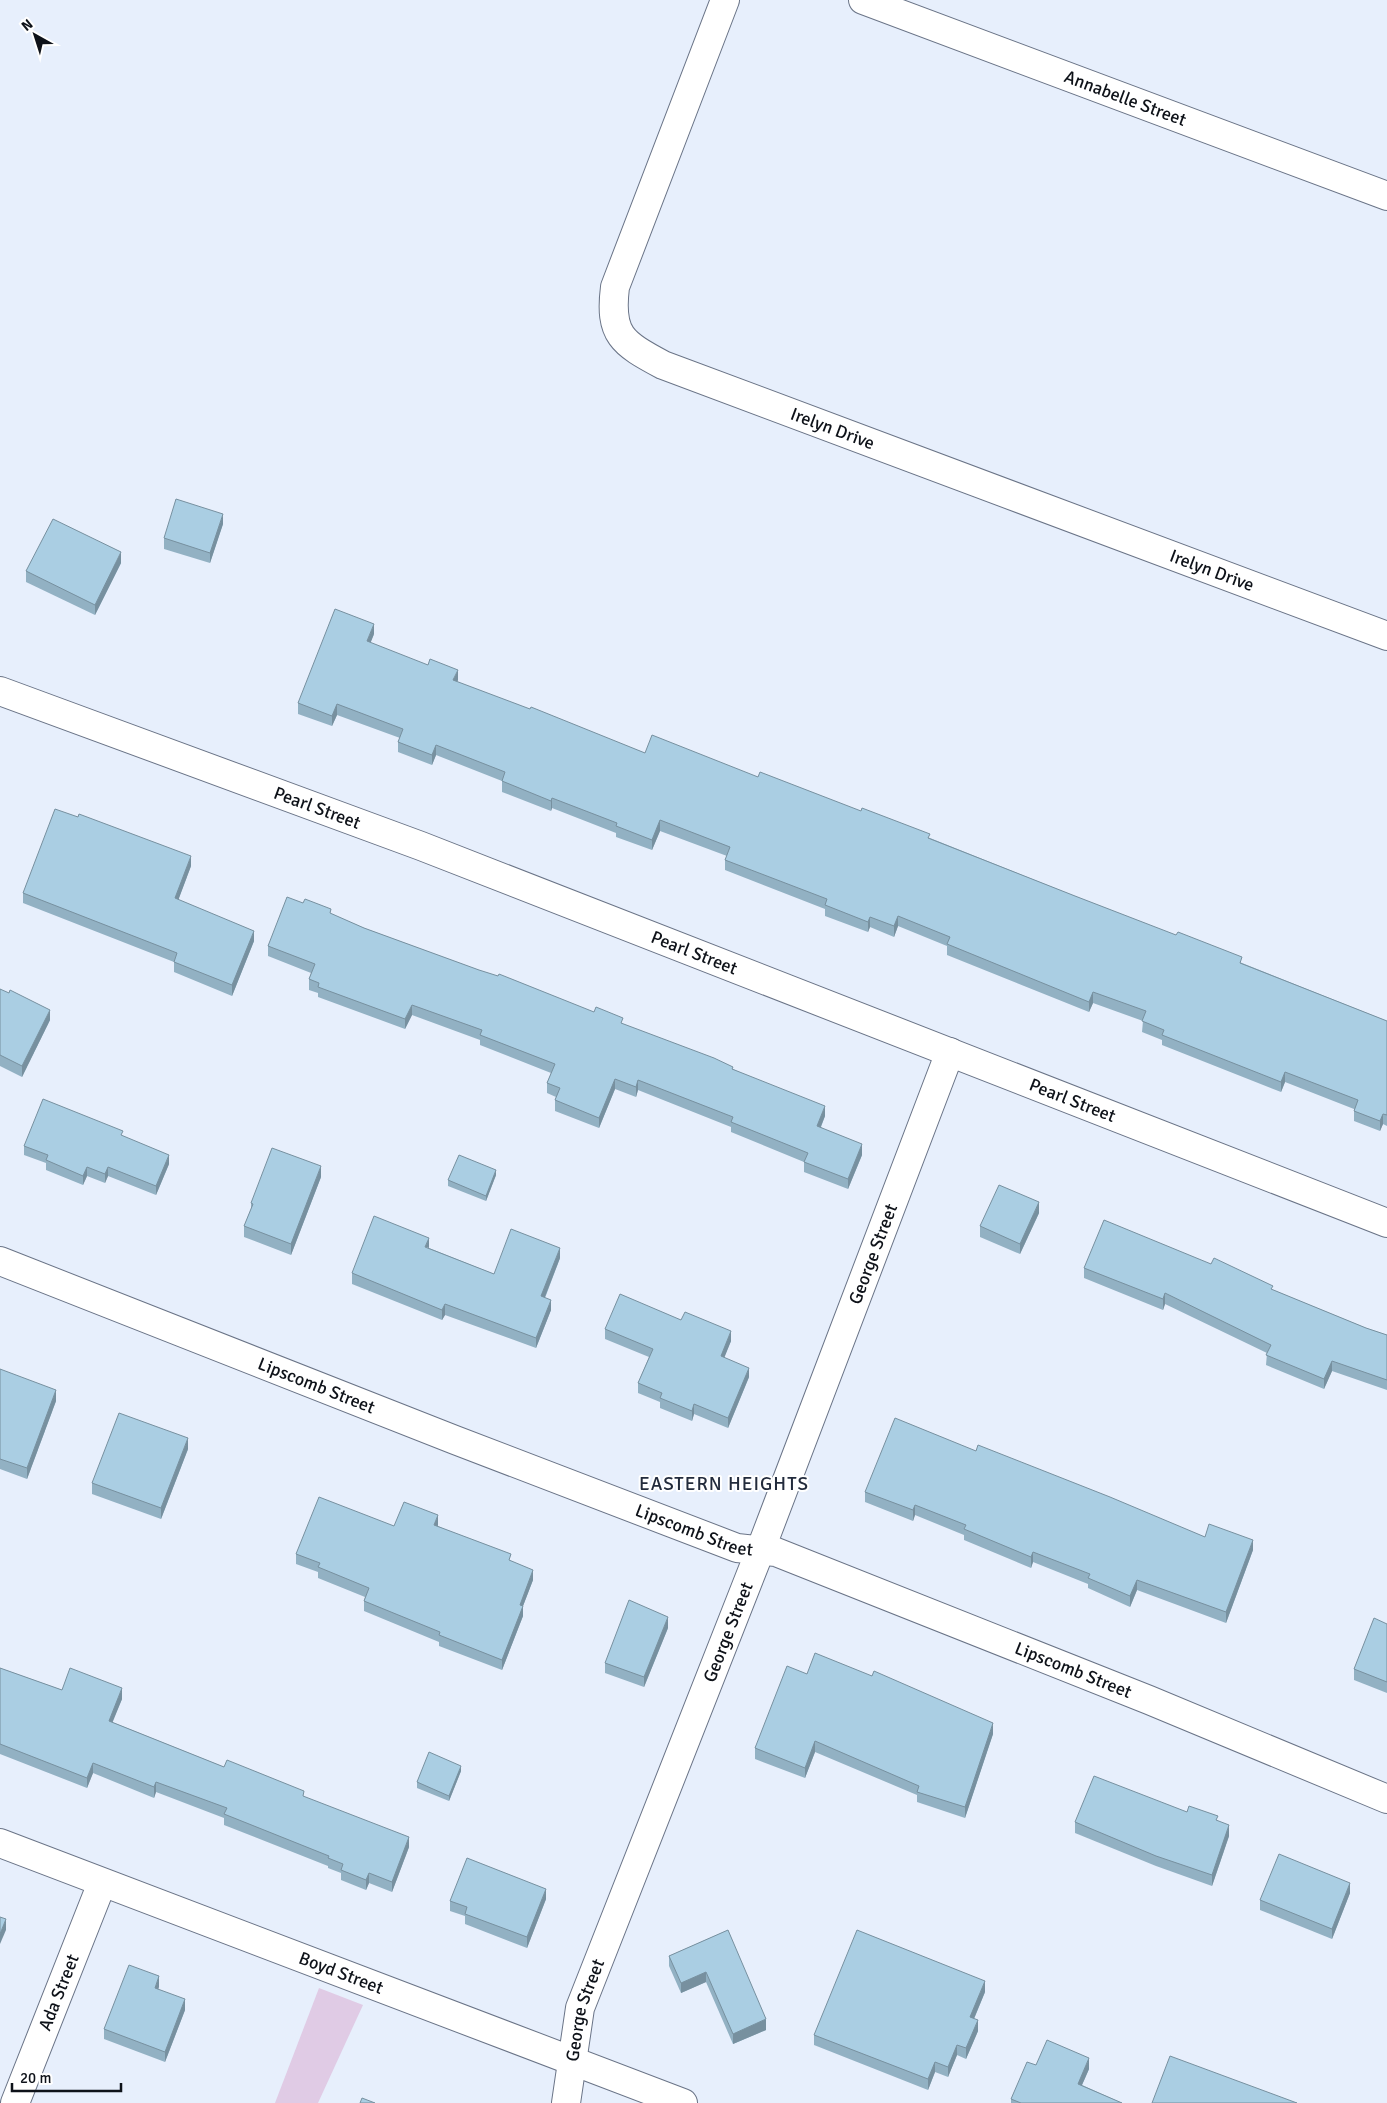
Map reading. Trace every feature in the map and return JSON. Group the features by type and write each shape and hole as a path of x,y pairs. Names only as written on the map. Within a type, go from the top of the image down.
{"street":[{"name":"Irelyn Drive","path":"725,0 615,287 612,310 616,332 636,351 663,365 1387,636"},
{"name":"Annabelle Street","path":"863,0 1387,196"},
{"name":"Pearl Street","path":"0,691 403,839 1387,1223"},
{"name":"George Street","path":"566,2103 580,2008 760,1551 950,1052"},
{"name":"Lipscomb Street","path":"0,1261 455,1440 729,1545 776,1552 1150,1700 1387,1799"},
{"name":"Boyd Street","path":"0,1842 102,1883 683,2103"},
{"name":"Ada Street","path":"15,2103 102,1883"}],"shaded area":[{"path":"319,1988 363,2005 318,2103 275,2103"}],"building":[{"path":"176,499 223,514 210,553 164,538"},
{"path":"53,519 121,552 95,605 26,571"},
{"path":"335,609 374,624 367,641 428,665 430,659 458,670 453,680 530,709 531,707 645,753 652,735 758,777 760,772 861,811 862,808 930,834 928,838 1075,896 1176,935 1178,932 1242,957 1240,963 1387,1021 1387,1115 1383,1114 1380,1121 1354,1111 1358,1100 1285,1072 1281,1082 1162,1035 1164,1030 1142,1021 1146,1011 1093,992 1089,1002 947,944 950,937 898,916 894,926 870,917 868,922 825,905 827,899 725,860 730,847 660,820 652,840 616,826 617,823 552,798 551,801 502,781 505,772 436,745 432,755 398,742 403,729 337,704 332,716 298,703"},
{"path":"55,809 78,817 79,814 191,856 175,898 254,931 232,985 174,962 177,953 23,893"},
{"path":"287,897 303,903 305,899 331,909 330,913 364,928 479,970 498,976 499,974 594,1012 596,1007 623,1018 621,1023 714,1058 733,1067 732,1069 825,1106 817,1126 862,1144 848,1179 804,1162 808,1153 731,1122 733,1117 638,1080 636,1087 615,1079 599,1118 555,1100 560,1088 547,1083 555,1064 480,1035 482,1030 412,1005 405,1019 318,987 319,983 309,979 315,964 268,946"},
{"path":"0,989 9,993 10,990 50,1010 22,1066 0,1055"},
{"path":"43,1099 123,1131 121,1135 169,1155 156,1186 108,1167 105,1174 87,1167 83,1176 46,1160 48,1155 24,1146"},
{"path":"272,1148 321,1166 291,1244 244,1226"},
{"path":"459,1155 496,1170 486,1196 448,1180"},
{"path":"999,1185 1039,1202 1020,1244 980,1226"},
{"path":"374,1216 429,1238 425,1247 494,1274 511,1229 560,1248 541,1296 551,1300 536,1338 445,1304 442,1310 352,1273"},
{"path":"1104,1220 1211,1264 1214,1258 1273,1286 1271,1289 1387,1335 1387,1380 1332,1361 1324,1379 1266,1355 1271,1345 1165,1293 1163,1299 1084,1268"},
{"path":"620,1294 681,1320 685,1312 731,1331 721,1356 749,1368 728,1418 694,1404 692,1411 660,1398 662,1393 638,1383 653,1349 605,1329"},
{"path":"0,1369 56,1390 27,1468 0,1459"},
{"path":"119,1413 188,1438 161,1508 92,1483"},
{"path":"895,1418 976,1451 978,1445 1205,1537 1209,1524 1253,1540 1226,1612 1137,1580 1130,1596 1088,1578 1090,1574 1033,1552 1031,1557 964,1529 966,1525 915,1505 913,1510 865,1492"},
{"path":"319,1497 394,1526 404,1502 438,1515 434,1525 511,1554 509,1560 533,1570 520,1605 523,1606 502,1660 439,1635 440,1632 364,1601 369,1588 318,1567 320,1563 296,1554"},
{"path":"629,1600 668,1617 644,1677 605,1663"},
{"path":"1374,1618 1387,1624 1387,1682 1354,1669"},
{"path":"815,1653 872,1676 874,1671 993,1723 965,1807 917,1792 919,1786 815,1741 805,1768 755,1748 787,1666 807,1674"},
{"path":"0,1668 62,1690 70,1668 122,1688 109,1721 224,1767 227,1760 304,1791 303,1796 409,1837 392,1882 369,1873 366,1880 341,1870 343,1864 328,1858 329,1856 224,1814 227,1808 156,1782 154,1787 93,1763 87,1778 0,1744"},
{"path":"429,1752 461,1766 449,1796 417,1782"},
{"path":"1094,1776 1187,1812 1189,1806 1218,1816 1216,1820 1229,1825 1212,1875 1156,1856 1075,1822"},
{"path":"1279,1854 1350,1883 1332,1929 1260,1900"},
{"path":"467,1858 546,1889 527,1937 465,1914 467,1907 450,1901"},
{"path":"0,1917 6,1919 0,1934"},
{"path":"728,1930 766,2019 733,2034 706,1972 681,1983 669,1956"},
{"path":"857,1930 985,1981 970,2017 978,2020 966,2048 957,2045 948,2067 935,2062 928,2079 814,2035"},
{"path":"129,1965 159,1976 155,1988 185,1999 165,2052 104,2029"},
{"path":"1047,2040 1089,2058 1078,2084 1122,2103 1021,2103 1011,2099 1027,2062 1036,2065"},
{"path":"1170,2056 1297,2103 1152,2103"},
{"path":"362,2098 375,2103 360,2103"}],"district":[{"name":"EASTERN HEIGHTS","path":"724,1483"}]}
